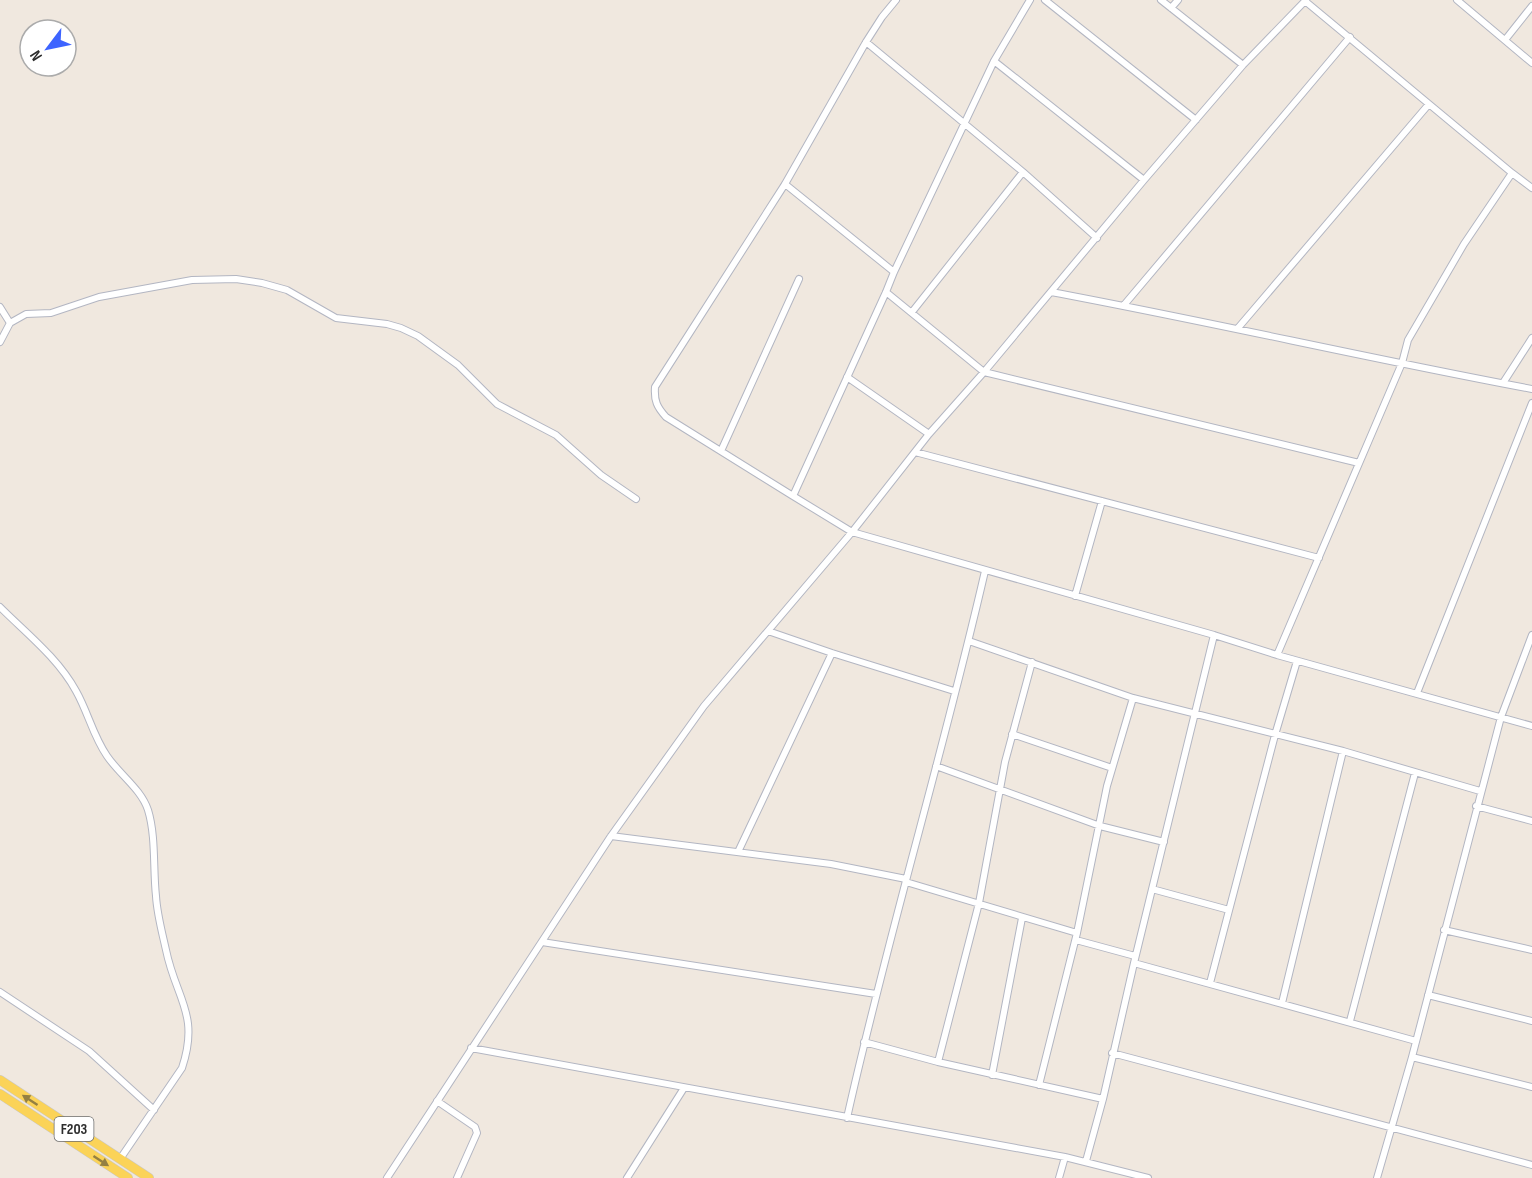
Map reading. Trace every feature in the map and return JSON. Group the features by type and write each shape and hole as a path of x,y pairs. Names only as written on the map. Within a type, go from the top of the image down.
{"main road":[{"name":"F203","path":"0,1080 149,1178"},
{"name":"F203","path":"0,1094 128,1178"}],"street":[{"path":"896,0 866,42 785,184 656,387 654,398 657,408 666,417 852,531 985,571 1214,634 1277,656 1532,726"},
{"path":"793,495 894,272 994,61 1030,0"},
{"path":"1045,0 1196,120"},
{"path":"1161,0 1243,65"},
{"path":"1171,8 1178,0"},
{"path":"387,1178 611,836 704,706 852,531 929,434 984,372 1144,180 1243,65 1305,0 1532,188"},
{"path":"1457,0 1532,63"},
{"path":"1505,40 1532,6"},
{"path":"1124,305 1350,37"},
{"path":"866,42 1023,172 1097,238"},
{"path":"994,61 1144,180"},
{"path":"1238,328 1429,104"},
{"path":"912,312 1023,172"},
{"path":"1277,656 1402,363 1408,340 1464,244 1512,173"},
{"path":"785,184 894,272"},
{"path":"0,342 10,323 26,314 51,313 99,297 192,280 236,279 262,283 287,290 336,318 387,324 418,336 458,365 497,404 556,435 601,475 636,499"},
{"path":"721,451 799,279"},
{"path":"886,292 984,372 1359,463"},
{"path":"1051,292 1532,389"},
{"path":"0,307 10,323"},
{"path":"1503,383 1532,338"},
{"path":"847,377 929,434"},
{"path":"1417,693 1532,403"},
{"path":"915,452 1318,558"},
{"path":"1074,596 1102,501"},
{"path":"847,1118 876,994 969,641 985,571"},
{"path":"0,607 64,674 76,691 99,743 112,764 142,798 148,812 155,862 156,897 167,954 189,1024 187,1052 182,1068 120,1159"},
{"path":"768,631 954,691"},
{"path":"1086,1161 1103,1099 1112,1053 1214,634"},
{"path":"1377,1178 1412,1057 1501,717 1532,635"},
{"path":"969,641 1133,698 1343,752 1480,791"},
{"path":"738,852 832,653"},
{"path":"1210,983 1275,735 1298,661"},
{"path":"938,1062 979,903 1005,762 1032,662"},
{"path":"1039,1085 1077,936 1112,768 1133,698"},
{"path":"1012,734 1112,768"},
{"path":"1282,1003 1343,752"},
{"path":"936,766 1100,826 1164,842"},
{"path":"1350,1021 1415,773"},
{"path":"1476,806 1532,820"},
{"path":"611,836 831,864 906,880 1077,936 1135,959 1210,983 1416,1041"},
{"path":"1152,889 1229,910"},
{"path":"992,1075 1022,918"},
{"path":"1444,930 1532,950"},
{"path":"542,942 876,994"},
{"path":"0,992 89,1051 154,1110"},
{"path":"1428,995 1532,1021"},
{"path":"864,1042 992,1075 1103,1099"},
{"path":"471,1048 1086,1161 1148,1178"},
{"path":"1112,1053 1532,1165"},
{"path":"1412,1057 1532,1087"},
{"path":"627,1178 684,1088"},
{"path":"437,1101 475,1127 477,1133 457,1178"},
{"path":"1059,1178 1065,1157"}]}
